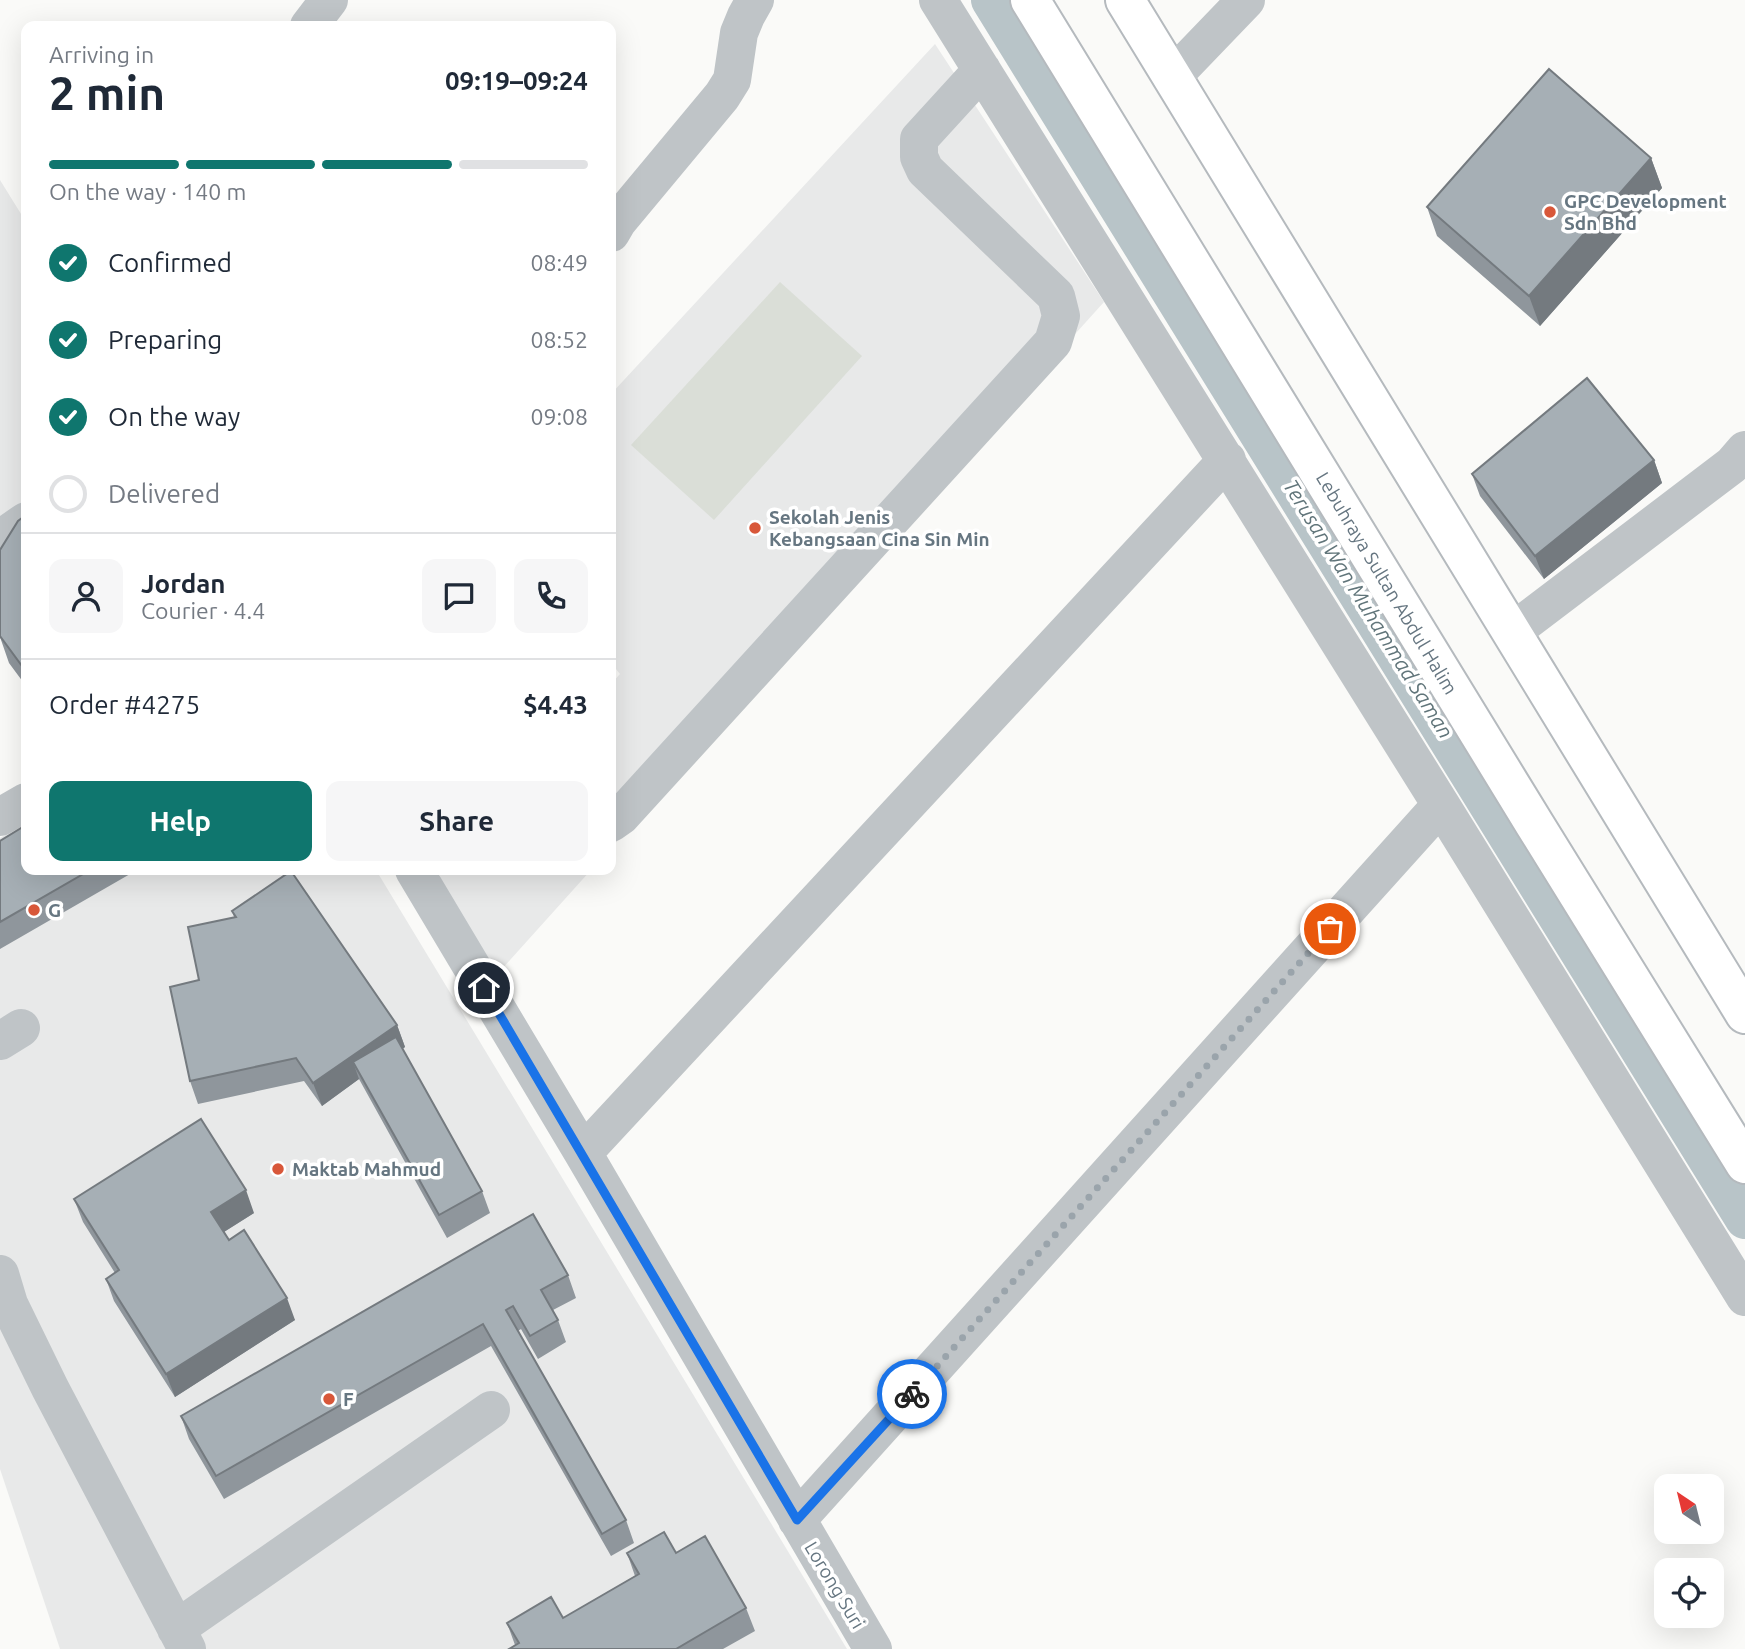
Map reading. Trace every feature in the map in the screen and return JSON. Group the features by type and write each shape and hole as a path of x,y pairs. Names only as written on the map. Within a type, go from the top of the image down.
{"main road":[{"name":"Lebuhraya Sultan Abdul Halim","path":"1030,0 1745,1164"},
{"path":"1125,0 1745,1014"}],"street":[{"path":"313,21 329,0"},
{"path":"616,224 722,96 732,80 738,33 755,0"},
{"path":"938,0 1227,460 1745,1297"},
{"path":"1172,77 1246,0"},
{"path":"616,820 1053,342 1061,316 1056,296 925,170 919,157 919,139 982,70"},
{"path":"1056,296 1099,256"},
{"path":"1512,632 1732,465 1745,450"},
{"path":"583,1153 1227,460"},
{"path":"0,539 21,524"},
{"path":"0,817 21,805"},
{"path":"797,1520 1441,805"},
{"name":"Lorong Suri","path":"417,875 873,1649"},
{"path":"0,1274 9,1304 50,1388 181,1639 491,1410"}],"shaded area":[{"name":"Sekolah Jenis Kebangsaan Cina Sin Min","path":"935,44 1104,302 616,842 616,678 620,674 616,669 616,389"},
{"path":"0,180 21,214 21,509 0,523"},
{"path":"780,282 862,356 714,520 631,445"},
{"name":"Maktab Mahmud","path":"21,825 21,875 379,875 847,1649 60,1649 0,1469 0,838"},
{"path":"440,875 586,875 491,981 437,878"}],"building":[{"name":"GPC Development Sdn Bhd","path":"1549,69 1651,158 1529,296 1427,207"},
{"path":"1587,378 1654,460 1535,556 1472,474"},
{"path":"21,519 21,665 0,636 0,550"},
{"path":"21,828 21,875 81,875 0,922 0,841"},
{"path":"285,875 294,875 397,1025 313,1083 296,1058 190,1081 170,987 199,980 188,927 236,917 232,911"},
{"path":"396,1037 482,1191 439,1215 353,1062"},
{"path":"201,1119 246,1190 211,1212 229,1240 244,1230 287,1298 166,1374 106,1279 119,1270 74,1199"},
{"name":"F","path":"533,1214 568,1275 541,1290 558,1320 530,1336 513,1306 506,1310 626,1520 602,1534 483,1324 216,1476 181,1416"},
{"path":"664,1532 676,1553 705,1536 746,1608 676,1649 509,1649 519,1643 507,1623 551,1597 563,1618 639,1574 627,1553"}],"waterway":[{"name":"Terusan Wan Muhammad Saman","path":"991,0 1745,1219"}],"way so far":[{"path":"912,1394 1330,929"}],"place":[{"name":"GPC Development Sdn Bhd","path":"1550,212"},
{"name":"Sekolah Jenis Kebangsaan Cina Sin Min","path":"755,528"},
{"name":"G","path":"34,910"},
{"name":"Maktab Mahmud","path":"278,1169"},
{"name":"F","path":"329,1399"}],"route":[{"path":"484,988 797,1520 912,1394"}]}
